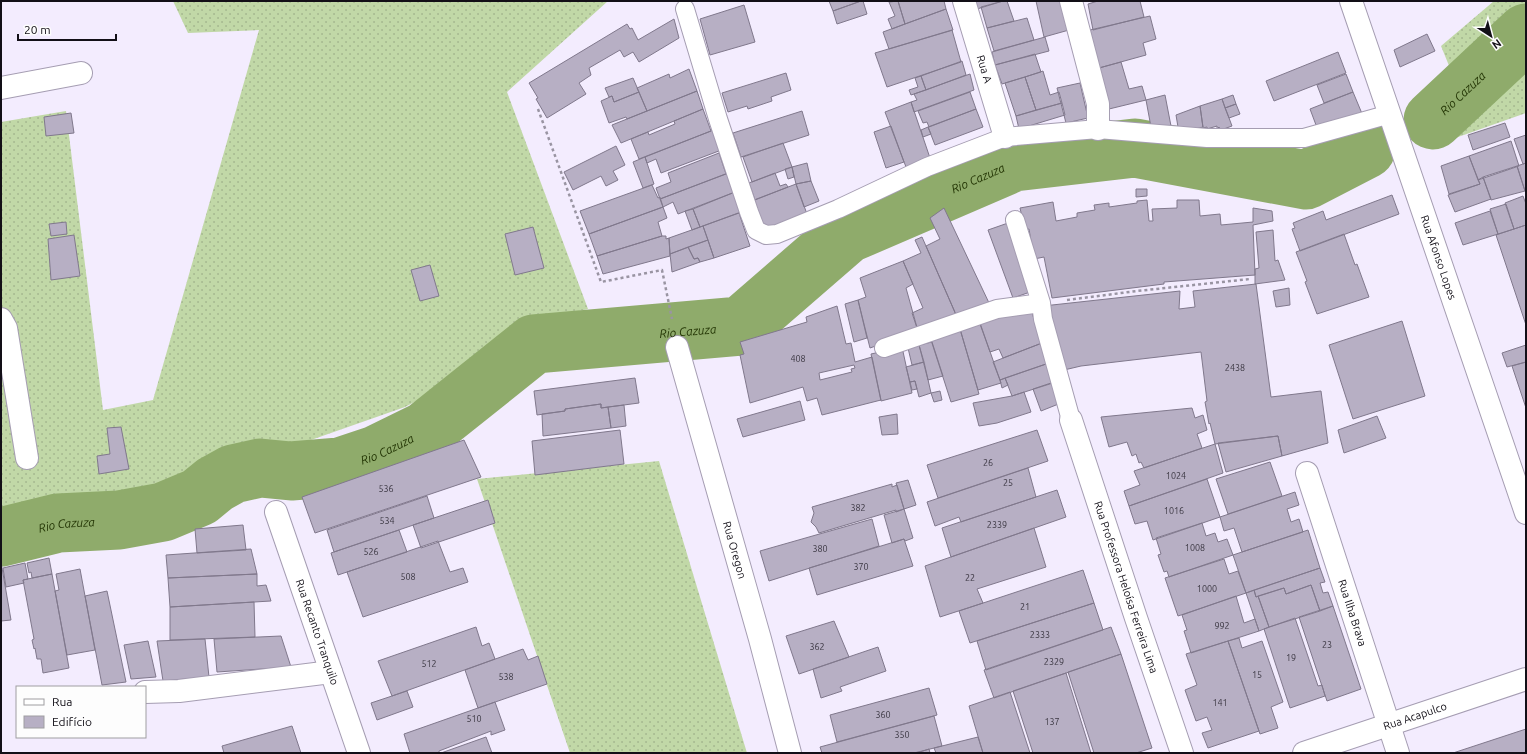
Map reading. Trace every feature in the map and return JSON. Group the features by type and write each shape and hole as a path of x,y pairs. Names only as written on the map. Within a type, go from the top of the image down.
{"street":[{"name":"Rua A","path":"964,1 1005,137"},
{"path":"1071,1 1098,104 1098,128"},
{"name":"Rua Afonso Lopes","path":"1351,1 1526,513"},
{"path":"1,88 81,73"},
{"path":"1,318 6,328 27,458"},
{"name":"Rua Oregon","path":"677,346 760,639 790,753"},
{"name":"Rua Professora Heloísa Ferreira Lima","path":"1071,420 1182,753"},
{"name":"Rua Ilha Brava","path":"1307,473 1398,753"},
{"name":"Rua Recanto Tranquilo","path":"276,512 359,753"},
{"path":"146,692 179,691 330,672"},
{"name":"Rua Acapulco","path":"1304,753 1526,679"}],"lane":[{"path":"685,9 748,212 756,230 766,235 777,234 838,209 927,167 1005,137 1098,128 1206,138 1304,138 1390,114"},
{"path":"1015,220 1041,303 1043,319 1071,420"},
{"path":"884,348 997,309 1041,303"}],"path":[{"path":"538,109 601,282 662,270 669,308"},
{"path":"1041,303 1250,279"}],"green space":[{"path":"173,1 608,1 507,92 588,309 529,322 458,379 405,407 200,479 1,514 1,122 66,111 103,410 153,400 259,30 188,33"},
{"path":"1494,1 1526,1 1526,113 1444,142 1426,95 1454,78 1441,46"},
{"path":"659,461 747,753 570,753 477,479"}],"building":[{"path":"829,1 861,1 833,11"},
{"path":"863,1 867,14 837,24 833,11"},
{"path":"898,1 905,24 892,29 888,19 895,16 889,2"},
{"path":"898,1 944,1 946,9 905,24"},
{"path":"975,1 1003,1 977,9"},
{"path":"1007,1 1014,21 987,28 981,7"},
{"path":"1036,1 1063,1 1069,30 1044,37"},
{"path":"1098,1 1140,1 1144,17 1093,30 1088,4"},
{"path":"744,5 755,42 710,55 700,19"},
{"path":"946,9 953,30 889,49 883,32"},
{"path":"1150,16 1156,39 1143,43 1146,55 1099,68 1090,30"},
{"path":"1027,18 1034,40 994,51 987,28"},
{"path":"674,19 679,38 639,62 633,52 624,57 620,50 589,68 591,75 579,83 586,94 547,118 529,83 627,24 630,29 632,28 638,40"},
{"path":"952,30 961,62 887,87 875,53"},
{"path":"1427,34 1435,51 1400,67 1394,50"},
{"path":"1045,37 1049,51 995,65 992,52"},
{"path":"1338,52 1346,73 1274,101 1266,81"},
{"path":"1035,54 1041,72 1002,84 995,65"},
{"path":"962,61 966,75 926,90 921,76"},
{"path":"1121,62 1129,89 1142,86 1146,100 1109,109 1099,68"},
{"path":"689,69 697,91 647,111 637,88 669,74 670,78"},
{"path":"1043,71 1050,95 1059,92 1062,103 1036,110 1025,77"},
{"path":"786,73 791,90 771,97 772,101 748,109 747,106 728,112 722,93"},
{"path":"970,74 974,90 914,112 911,102 917,100 914,94"},
{"path":"1346,74 1353,92 1324,103 1317,85"},
{"path":"921,76 926,90 911,95 909,90 918,87 915,78"},
{"path":"1025,77 1036,110 1016,116 1005,83"},
{"path":"633,78 639,92 614,102 612,96 609,97 605,88"},
{"path":"1080,83 1088,118 1066,123 1057,88"},
{"path":"697,91 703,109 621,143 612,125"},
{"path":"639,92 647,111 627,119 626,117 609,123 601,101 612,96 614,102"},
{"path":"970,92 976,109 929,127 927,122 923,123 918,111"},
{"path":"1353,92 1363,116 1316,125 1310,109"},
{"path":"1165,95 1171,126 1151,127 1146,100"},
{"path":"1233,95 1236,104 1225,108 1222,99"},
{"path":"1222,99 1232,126 1221,130 1219,127 1217,129 1217,126 1207,129 1207,127 1203,128 1200,106"},
{"path":"911,102 930,158 906,167 885,112"},
{"path":"1062,103 1065,115 1019,129 1016,116"},
{"path":"1236,104 1240,114 1229,118 1225,108"},
{"path":"1200,106 1203,127 1179,133 1176,115"},
{"path":"703,109 711,131 639,159 631,139 648,132 649,135 675,124 674,121"},
{"path":"976,109 983,127 935,145 928,127"},
{"path":"802,111 809,135 741,157 733,133"},
{"path":"71,113 74,133 46,136 44,117"},
{"path":"1505,123 1510,137 1473,150 1468,135"},
{"path":"891,126 904,162 886,168 874,132"},
{"path":"928,127 931,134 923,137 921,130"},
{"path":"716,129 724,149 661,173 656,159 647,163 645,157"},
{"path":"1526,135 1526,163 1523,164 1514,139"},
{"path":"1511,141 1519,166 1478,180 1469,156"},
{"path":"783,143 792,167 752,182 743,157"},
{"path":"616,146 625,165 613,171 618,180 606,186 601,176 573,190 564,172"},
{"path":"719,153 726,174 660,199 656,188 671,182 668,173"},
{"path":"1469,156 1480,184 1449,194 1441,166"},
{"path":"645,157 654,184 643,188 633,162"},
{"path":"807,163 811,181 796,184 792,167"},
{"path":"1526,163 1526,191 1525,191 1517,166"},
{"path":"1517,166 1525,191 1491,200 1483,177"},
{"path":"792,167 794,177 788,179 785,169"},
{"path":"728,173 735,192 678,214 673,202 663,207 660,199"},
{"path":"775,173 780,186 786,184 788,187 755,200 749,183"},
{"path":"1483,177 1491,199 1455,212 1448,195 1480,184 1478,180"},
{"path":"811,181 819,201 804,207 796,184"},
{"path":"796,184 807,214 764,230 754,200"},
{"path":"652,185 658,198 660,197 663,207 589,234 580,211"},
{"path":"1136,189 1147,189 1147,196 1136,197"},
{"path":"735,192 741,212 700,227 693,209"},
{"path":"1392,195 1399,214 1300,251 1292,229 1295,228 1293,223 1323,211 1326,220"},
{"path":"1523,196 1526,204 1526,225 1514,229 1505,203"},
{"path":"1147,200 1149,221 1153,221 1152,209 1177,208 1177,200 1199,200 1200,216 1220,214 1221,225 1253,222 1253,208 1272,211 1273,221 1253,225 1255,275 1164,282 1164,284 1052,298 1044,257 1034,259 1029,229 1025,230 1020,208 1053,202 1056,221 1077,217 1077,213 1095,210 1094,205 1109,203 1109,207"},
{"path":"1506,204 1514,229 1498,234 1490,209"},
{"path":"663,207 667,218 658,222 662,236 597,256 589,234"},
{"path":"944,208 990,305 957,317 926,246 940,239 930,218"},
{"path":"693,209 700,227 692,230 685,211"},
{"path":"1490,211 1498,234 1463,245 1455,223"},
{"path":"739,213 750,246 714,258 703,226"},
{"path":"66,222 67,234 51,236 49,224"},
{"path":"1008,223 1033,291 1013,298 988,230"},
{"path":"1526,225 1526,325 1496,235"},
{"path":"703,226 708,240 670,254 669,238"},
{"path":"533,227 544,268 515,275 505,234"},
{"path":"1273,230 1275,261 1278,260 1285,280 1255,284 1255,269 1259,268 1256,232"},
{"path":"1344,234 1355,265 1357,264 1369,297 1317,314 1296,252"},
{"path":"74,235 80,276 51,280 48,239"},
{"path":"666,236 666,239 669,238 670,256 603,274 597,256"},
{"path":"922,237 957,317 918,331 912,313 923,308 903,261 921,253 915,240"},
{"path":"708,240 714,258 700,262 698,258 694,259 688,247"},
{"path":"688,247 694,259 698,258 700,262 672,272 670,254"},
{"path":"903,261 913,284 906,288 918,331 870,348 858,300 866,297 860,278"},
{"path":"430,265 439,296 420,301 411,270"},
{"path":"1256,284 1271,397 1321,391 1328,443 1282,456 1278,436 1215,444 1210,423 1209,424 1205,402 1207,401 1201,352 1081,366 1064,370 1043,306 1180,291 1179,309 1195,307 1193,291"},
{"path":"1289,288 1290,305 1276,307 1273,291"},
{"path":"858,300 867,338 854,342 845,304"},
{"path":"837,306 846,344 851,343 855,362 872,357 881,400 822,415 817,398 807,401 803,387 750,403 740,355 744,354 740,342 807,322 806,317","holes":["854,365 855,368 851,369 852,372 820,380 819,373"]},
{"path":"1030,307 1042,343 1003,358 999,349 990,352 980,324"},
{"path":"1402,321 1425,396 1353,419 1329,345"},
{"path":"980,323 1001,383 978,390 960,329"},
{"path":"960,329 979,394 951,402 931,340"},
{"path":"932,342 943,376 928,380 919,345"},
{"path":"1042,343 1049,363 1000,380 993,362"},
{"path":"919,345 924,362 912,365 908,348"},
{"path":"1526,345 1526,362 1507,367 1502,353"},
{"path":"902,347 912,393 881,401 871,354"},
{"path":"924,362 931,393 919,397 915,381 910,382 906,367"},
{"path":"1526,362 1526,408 1512,366"},
{"path":"1049,363 1056,382 1012,396 1005,378"},
{"path":"635,378 639,403 601,408 601,404 537,415 534,391"},
{"path":"1005,378 1008,385 1002,388 1000,380"},
{"path":"915,381 917,389 912,390 910,382"},
{"path":"1054,382 1061,403 1041,411 1033,389"},
{"path":"940,391 942,400 934,402 931,393"},
{"path":"1024,392 1031,412 997,423 979,426 973,403 1012,396"},
{"path":"800,401 805,420 743,437 737,419"},
{"path":"601,404 601,408 608,407 611,428 543,436 542,414"},
{"path":"624,405 626,426 611,428 608,407"},
{"path":"1192,408 1195,418 1203,415 1207,430 1197,434 1202,448 1144,468 1141,462 1139,463 1136,454 1132,456 1127,442 1109,447 1101,417"},
{"path":"897,414 898,434 882,435 879,417"},
{"path":"1377,416 1386,438 1344,453 1338,430"},
{"path":"121,427 129,469 99,474 97,456 110,454 107,428"},
{"path":"620,430 624,464 535,475 532,441"},
{"path":"1037,430 1048,461 938,498 927,465"},
{"path":"1278,436 1282,456 1226,472 1218,443"},
{"path":"464,440 481,477 315,533 302,497"},
{"path":"1215,444 1223,473 1129,506 1124,491 1140,485 1134,471"},
{"path":"1270,462 1282,496 1228,514 1216,479"},
{"path":"1028,468 1036,497 961,522 959,517 935,526 927,502"},
{"path":"1207,479 1220,517 1153,540 1147,521 1135,524 1129,506"},
{"path":"908,480 916,505 904,509 896,483"},
{"path":"892,484 892,487 897,485 904,509 896,512 896,510 819,533 811,522 814,513 812,507"},
{"path":"1057,490 1066,517 951,557 942,528"},
{"path":"1295,492 1299,505 1287,509 1291,522 1299,519 1303,532 1242,552 1234,528 1224,531 1220,517"},
{"path":"427,496 434,518 334,552 327,530"},
{"path":"488,500 495,523 421,548 413,525"},
{"path":"904,509 913,538 892,543 884,515"},
{"path":"872,519 879,546 769,581 760,551"},
{"path":"1202,523 1206,536 1215,533 1218,542 1227,539 1233,555 1169,577 1167,571 1164,572 1158,555 1161,554 1156,538"},
{"path":"243,525 246,550 197,553 195,529"},
{"path":"1034,528 1046,567 977,589 983,603 940,617 925,566"},
{"path":"399,530 407,552 338,575 331,553"},
{"path":"1308,530 1320,568 1246,593 1233,555"},
{"path":"904,539 913,566 817,595 809,568"},
{"path":"438,541 450,572 463,568 468,582 363,617 347,572"},
{"path":"251,549 257,574 168,578 166,555"},
{"path":"49,558 52,574 32,578 31,572 29,573 27,563"},
{"path":"1224,559 1229,574 1238,571 1246,593 1178,616 1165,578"},
{"path":"1,562 11,620 1,621"},
{"path":"25,563 28,579 23,580 24,583 6,587 3,568"},
{"path":"1320,568 1325,582 1320,583 1323,593 1328,592 1333,606 1320,611 1311,585 1286,594 1284,588 1256,597 1254,590"},
{"path":"80,569 95,650 67,655 55,591 59,590 56,574"},
{"path":"1083,570 1094,603 970,643 959,611"},
{"path":"52,574 69,668 43,673 41,659 37,659 32,640 34,639 23,580"},
{"path":"257,574 257,586 266,585 271,601 170,607 168,578"},
{"path":"1311,585 1320,611 1269,627 1258,596 1284,588 1286,594"},
{"path":"1254,590 1256,597 1258,596 1269,627 1259,631 1246,593"},
{"path":"107,591 126,682 102,685 85,596"},
{"path":"1236,596 1244,623 1255,619 1259,631 1191,653 1184,631 1187,630 1182,615"},
{"path":"254,602 255,637 170,640 170,607"},
{"path":"1094,603 1103,630 986,670 977,641"},
{"path":"1333,606 1361,689 1327,701 1299,617"},
{"path":"1295,618 1318,686 1322,685 1325,696 1290,708 1264,629"},
{"path":"834,621 849,657 799,674 786,636"},
{"path":"476,627 482,646 489,643 495,659 392,696 378,661"},
{"path":"1111,627 1121,654 994,698 984,670"},
{"path":"281,636 291,667 217,672 214,639"},
{"path":"1239,638 1242,648 1262,641 1283,702 1271,707 1278,728 1260,734 1228,641"},
{"path":"205,639 209,677 163,681 157,641"},
{"path":"148,641 156,677 131,679 124,645"},
{"path":"1228,641 1259,731 1208,748 1202,733 1212,730 1207,717 1196,721 1185,690 1197,685 1186,654"},
{"path":"878,647 886,671 840,687 842,691 821,698 813,669"},
{"path":"523,649 528,660 538,656 547,684 478,708 465,670"},
{"path":"1121,654 1152,748 1136,753 1094,753 1068,672"},
{"path":"1066,673 1091,753 1033,753 1013,691"},
{"path":"929,688 937,715 837,742 830,715"},
{"path":"407,691 413,707 377,720 371,703"},
{"path":"1010,692 1030,753 983,753 969,706"},
{"path":"495,702 505,730 491,735 491,731 439,751 439,753 410,753 404,734"},
{"path":"934,716 942,746 914,753 822,753 820,747"},
{"path":"292,726 301,753 224,753 222,746"},
{"path":"1526,729 1526,753 1453,753"},
{"path":"486,737 492,753 441,753"},
{"path":"978,737 983,753 936,753 934,748"},
{"path":"929,749 930,753 914,753 920,752"}],"waterway":[{"name":"Rio Cazuza","path":"1433,120 1526,33"},
{"name":"Rio Cazuza","path":"1,537 58,523 119,520 163,512 199,497 215,484 233,474 260,468 291,471 340,467 376,455 425,431 534,344 741,326 847,234 1014,162 1135,148 1306,180 1366,149"}]}
